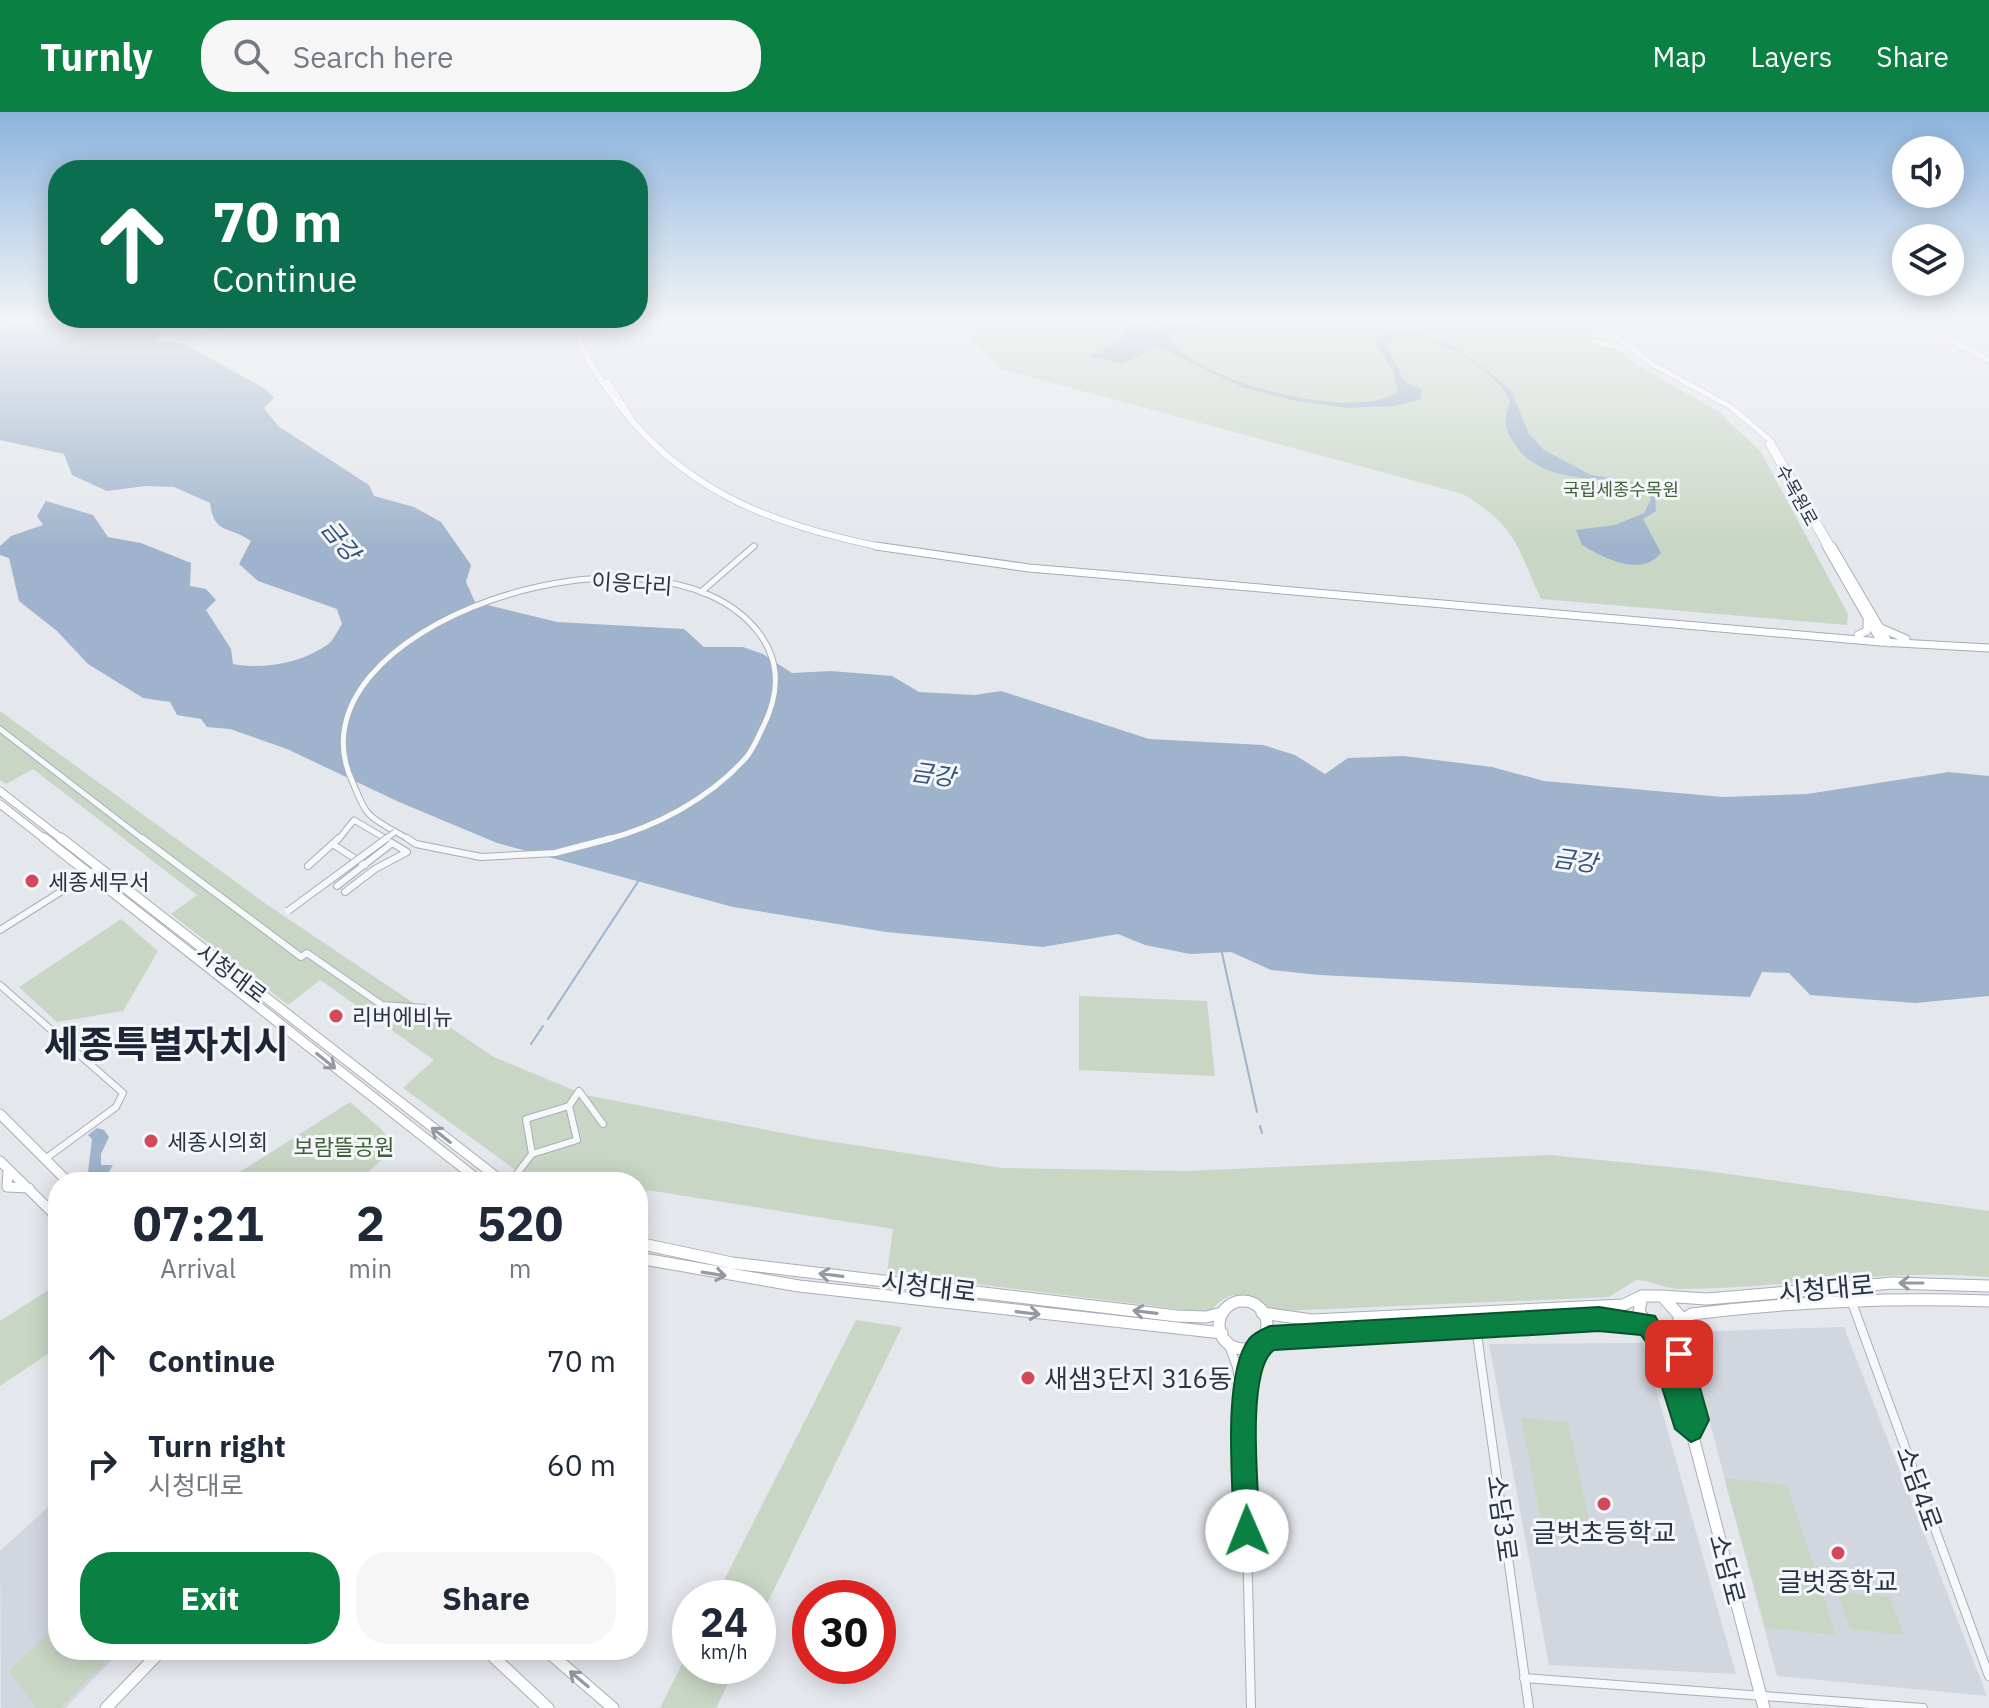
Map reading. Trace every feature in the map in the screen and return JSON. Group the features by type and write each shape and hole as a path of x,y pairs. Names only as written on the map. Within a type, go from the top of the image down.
{"main road":[{"path":"610,395 620,415 672,465 744,505 848,540 933,557 1004,566 1884,640 1989,646"},
{"path":"616,395 626,413 677,462 749,502 851,536 936,553 1030,564 1858,635 1884,640 1989,646"}],"street":[{"name":"수목원로","path":"1701,395 1739,418 1769,446 1867,620 1884,640"},
{"name":"수목원로","path":"1710,395 1731,407 1771,441 1884,640"},
{"path":"701,592 754,546"},
{"name":"이응다리","path":"629,578 701,592 728,606 755,628 769,650 776,675 775,702 765,730 746,759 719,786 652,826 606,843 557,854 508,857 462,854 395,832 369,812 354,793 344,767 342,746 348,718 362,691 383,665 409,642 474,606 548,583 629,578"},
{"path":"1858,635 1867,631 1867,620"},
{"path":"1877,623 1888,633 1906,639"},
{"path":"0,729 301,957 307,953 382,1005 426,1008"},
{"name":"시청대로","path":"0,791 93,872 468,1172"},
{"name":"시청대로","path":"0,804 496,1172"},
{"path":"308,866 334,845 354,820 407,852 345,892"},
{"path":"288,911 395,832"},
{"path":"337,886 391,844"},
{"path":"334,845 365,865"},
{"path":"0,930 93,872"},
{"path":"349,877 357,882"},
{"path":"0,985 123,1093 116,1107 45,1159"},
{"path":"532,1154 522,1118 569,1106 579,1091 603,1124"},
{"path":"569,1106 577,1140"},
{"path":"0,1114 58,1172"},
{"path":"516,1172 532,1154 577,1140 587,1145"},
{"path":"3,1164 48,1208"},
{"path":"3,1164 10,1177 4,1190 30,1189"},
{"name":"시청대로","path":"648,1245 732,1263 1178,1316 1206,1317 1222,1313"},
{"name":"시청대로","path":"648,1260 799,1286 1224,1337"},
{"name":"시청대로","path":"1662,1296 1707,1299 1893,1283 1989,1286"},
{"path":"1224,1337 1242,1349 1281,1335 1599,1319 1649,1326 1666,1333 1678,1324 1675,1307 1662,1296 1642,1296 1623,1305 1312,1320 1262,1313"},
{"path":"1642,1296 1639,1312 1649,1326"},
{"name":"시청대로","path":"1678,1324 1692,1314 1851,1300 1903,1297 1989,1301"},
{"name":"소담4로","path":"1851,1300 1989,1676"},
{"path":"1244,1414 1249,1366 1267,1325 1262,1313 1252,1305 1236,1302 1222,1313 1224,1337 1237,1367 1244,1414 1251,1708"},
{"name":"소담로","path":"1678,1324 1679,1354 1697,1420 1691,1429"},
{"name":"소담로","path":"1649,1326 1665,1355 1683,1420 1691,1429 1763,1702"},
{"name":"소담3로","path":"1476,1327 1529,1708"},
{"path":"106,1708 152,1660"},
{"path":"497,1660 548,1708"},
{"path":"558,1660 613,1708"},
{"path":"1524,1678 1763,1702 1923,1708"}],"shaded area":[{"name":"글벗중학교","path":"1844,1327 1987,1696 1777,1676 1686,1332"},
{"name":"글벗초등학교","path":"1643,1343 1736,1674 1549,1665 1489,1344"},
{"path":"48,1507 48,1660 112,1660 65,1708 1,1708 0,1551"}],"green space":[{"name":"국립세종수목원","path":"1099,395 1690,395 1719,412 1761,452 1848,614 1847,625 1541,599 1520,551 1505,528 1463,494"},
{"path":"0,711 269,906 494,1057 585,1095 809,1138 1003,1168 1186,1171 1550,1155 1700,1170 1989,1211 1989,1277 1909,1275 1677,1289 1636,1280 1609,1297 1281,1311 1271,1310 1247,1298 1231,1296 1212,1310 1194,1311 887,1273 893,1229 648,1190 648,1172 518,1172 403,1088 434,1060 320,980 288,1005 171,914 197,895 33,769 6,784 0,780"},
{"path":"121,919 158,951 123,1011 57,1022 19,987"},
{"path":"1079,996 1207,1001 1215,1076 1079,1070"},
{"name":"보람뜰공원","path":"350,1102 379,1127 396,1147 368,1172 240,1172"},
{"path":"48,1290 48,1354 0,1386 0,1321"},
{"path":"856,1320 902,1327 776,1585 776,1580 724,1580"},
{"path":"1521,1418 1568,1422 1594,1541 1544,1536"},
{"path":"1724,1478 1787,1485 1836,1635 1766,1628"},
{"path":"1837,1592 1890,1597 1903,1635 1850,1629"},
{"path":"48,1634 48,1660 107,1660 60,1708 36,1708 9,1671"},
{"path":"672,1684 728,1684 716,1708 660,1708"}],"water":[{"name":"금강","path":"0,395 272,395 274,398 264,408 278,426 369,485 374,496 414,507 441,522 471,565 466,582 475,602 557,622 684,629 704,647 743,647 763,654 792,673 831,671 892,676 919,692 975,695 1001,691 1149,739 1263,745 1295,755 1325,774 1348,758 1404,756 1492,767 1544,781 1723,797 1807,794 1949,772 1989,776 1989,996 1915,1003 1810,995 1789,973 1762,972 1750,997 1320,975 1271,970 1231,952 1190,954 1145,945 1118,934 1043,947 886,932 733,907 497,843 399,802 287,749 230,729 207,727 201,719 177,715 170,702 143,698 88,664 57,631 19,601 9,558 0,555 0,546 11,536 43,525 37,516 46,501 93,515 108,537 141,543 191,563 190,586 206,589 216,600 206,610 231,649 233,664 269,665 294,661 329,643 342,624 337,609 258,581 239,564 251,541 219,525 210,503 174,487 145,486 107,491 72,475 64,454 0,440"},
{"path":"1274,395 1348,403 1377,400 1388,395 1421,395 1420,400 1394,406 1345,408"},
{"path":"1507,395 1513,395 1529,434 1544,450 1591,475 1628,480 1655,494 1656,511 1643,519 1661,553 1653,560 1633,565 1611,560 1582,545 1576,530 1615,525 1644,513 1651,499 1641,489 1626,483 1567,475 1547,470 1528,459 1513,442 1506,426 1510,401"},
{"path":"97,1128 104,1130 109,1137 101,1154 101,1165 113,1165 109,1172 88,1172 92,1139 88,1135"}],"waterway":[{"path":"548,1019 639,880"},
{"path":"1222,953 1257,1112"},
{"path":"531,1044 543,1026"},
{"path":"1260,1126 1262,1133"}],"place":[{"name":"세종세무서","path":"32,881"},
{"name":"리버에비뉴","path":"336,1016"},
{"name":"세종시의회","path":"151,1141"},
{"name":"새샘3단지 316동","path":"1028,1378"},
{"name":"글벗초등학교","path":"1604,1504"},
{"name":"글벗중학교","path":"1838,1553"}],"district":[{"name":"세종특별자치시","path":"166,1043"}],"route":[{"path":"1247,1531 1244,1414 1247,1381 1252,1356 1258,1346 1270,1338 1599,1319 1647,1324 1659,1340 1683,1420 1691,1429 1697,1420 1679,1354"}]}
